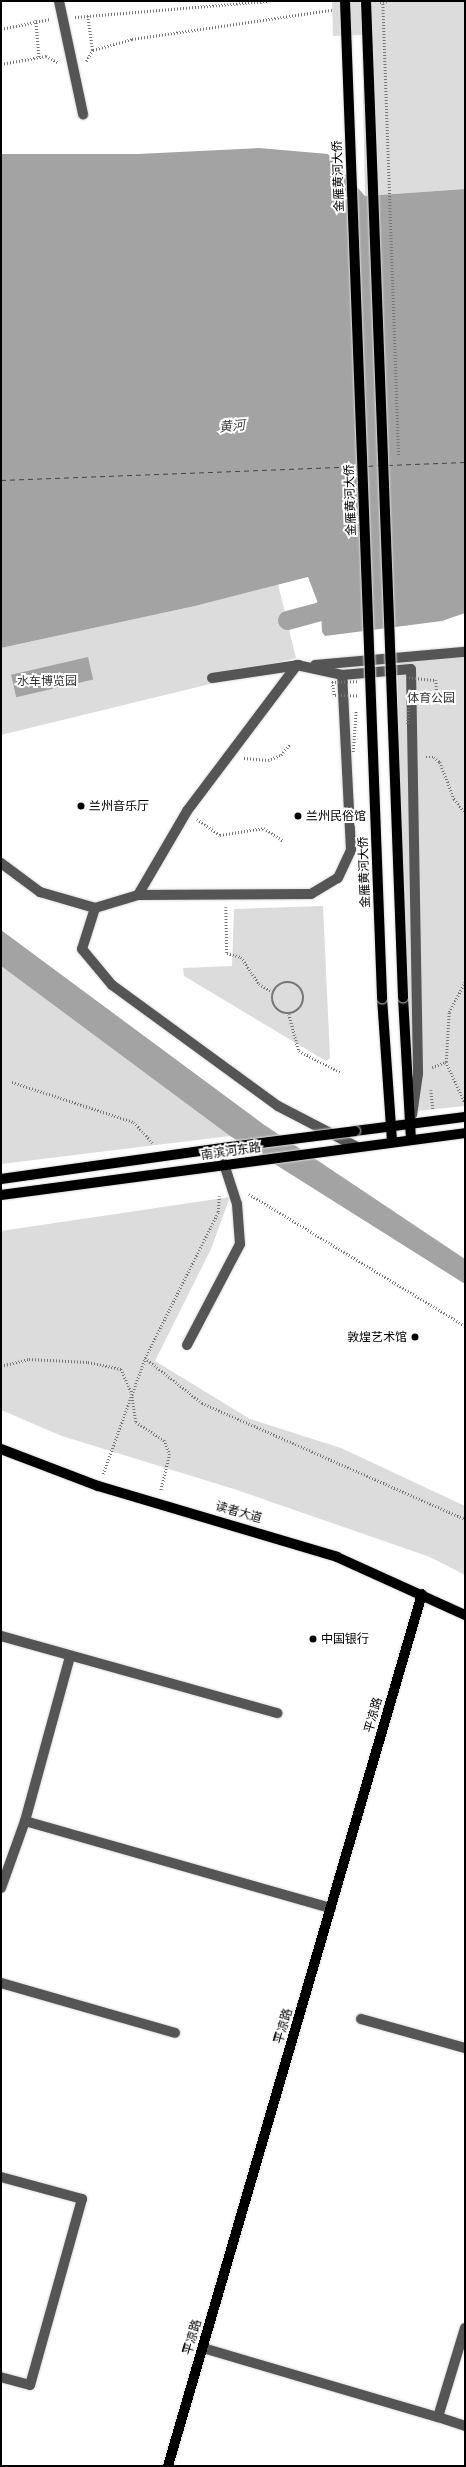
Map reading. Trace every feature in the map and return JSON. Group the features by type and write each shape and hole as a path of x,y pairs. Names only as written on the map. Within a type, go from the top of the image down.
{"main road":[{"name":"金雁黄河大侨","path":"345,1 382,998 392,1142"},
{"path":"370,2 403,997 412,1140"},
{"name":"南滨河东路","path":"1,1179 160,1158 237,1146 465,1117"},
{"name":"南滨河东路","path":"1,1195 465,1133"},
{"name":"读者大道","path":"1,1450 98,1486 330,1555 465,1614"},
{"name":"平凉路","path":"168,2466 422,1594"}],"street":[{"path":"59,1 83,114"},
{"path":"212,678 297,665 341,665 465,652"},
{"path":"297,665 342,675 411,669 418,1074 410,1124"},
{"path":"138,895 187,811 233,752 297,665"},
{"path":"1,863 40,892 95,908 138,895 311,894 332,883 347,865 351,850 342,675"},
{"path":"95,908 82,949 112,985 278,1106 357,1147"},
{"path":"186,1345 240,1244 237,1204 224,1164"},
{"path":"1,1636 70,1657 277,1713"},
{"path":"1,1888 25,1822 70,1657"},
{"path":"25,1822 331,1908"},
{"path":"1,1983 175,2033"},
{"path":"361,2019 465,2048"},
{"path":"1,2176 82,2200 30,2385 1,2377"},
{"path":"438,2417 465,2328"},
{"path":"203,2348 465,2426"}],"path":[{"path":"66,17 268,1"},
{"path":"382,1 399,464"},
{"path":"370,2 389,1"},
{"path":"83,64 93,50 132,39 336,9"},
{"path":"88,16 93,50"},
{"path":"1,29 36,20 58,18"},
{"path":"36,20 39,57"},
{"path":"1,64 46,56 66,68"},
{"path":"406,672 406,679 436,680 437,694 410,693 408,733"},
{"path":"353,752 357,696 334,695 332,682 360,681"},
{"path":"233,752 254,761 268,760 281,755 290,744"},
{"path":"421,758 434,757 440,762 454,799 465,812"},
{"path":"187,811 220,835 264,828 283,841"},
{"path":"226,895 227,953 241,957 259,984 273,992"},
{"path":"284,982 299,986 304,1001 299,1010 289,1014 275,1008 273,992 284,982"},
{"path":"465,982 449,1012 446,1062 465,1103"},
{"path":"289,1014 298,1051 340,1072"},
{"path":"429,1068 446,1062"},
{"path":"12,1082 134,1122 151,1138 160,1158"},
{"path":"98,1486 145,1358 218,1212 219,1192 230,1182 465,1326"},
{"path":"145,1358 202,1403 465,1519"},
{"path":"1,1366 28,1359 88,1362 121,1369 132,1394 136,1422 164,1440 170,1454 159,1503"}],"green space":[{"path":"332,1 360,1 362,31 362,1 465,1 465,189 365,196 362,35 333,36"},
{"name":"水车博览园","path":"278,584 296,658 213,678 214,683 1,735 1,648 195,606"},
{"name":"体育公园","path":"465,646 465,1106 407,1112 397,659"},
{"path":"323,906 330,1058 326,1061 184,976 183,968 232,966 234,909"},
{"path":"1,966 230,1136 1,1164"},
{"path":"230,1197 211,1249 155,1361 250,1419 341,1448 465,1506 465,1575 430,1557 237,1490 62,1436 1,1410 1,1231"}],"water":[{"name":"黄河","path":"259,148 328,154 365,196 465,189 465,613 442,621 325,636 322,632 321,611 308,577 195,606 1,648 1,154 138,154"},
{"path":"88,657 93,679 16,697 11,675"},
{"path":"1,930 263,1124 465,1259 465,1284 230,1136 1,966"}],"waterway":[{"path":"287,620 321,611 338,592"}],"ferry route":[{"path":"388,465 465,462"},
{"path":"368,466 378,465"},
{"path":"1,480 358,466"}],"place":[{"name":"兰州音乐厅","path":"81,806"},
{"name":"兰州民俗馆","path":"298,816"},
{"name":"敦煌艺术馆","path":"415,1337"},
{"name":"中国银行","path":"313,1639"}]}
